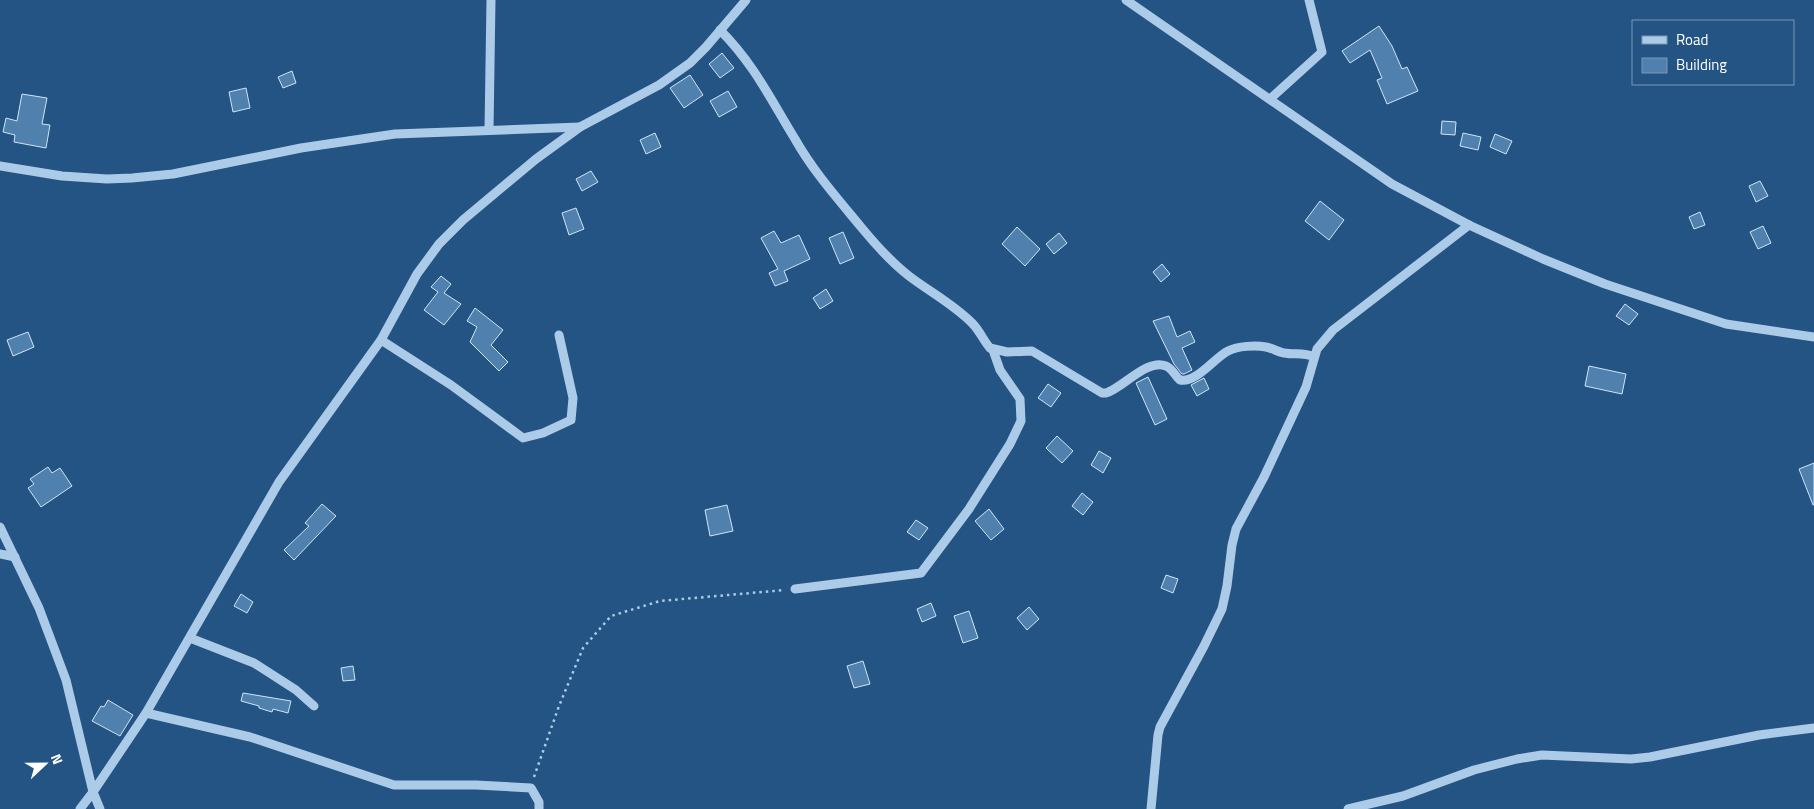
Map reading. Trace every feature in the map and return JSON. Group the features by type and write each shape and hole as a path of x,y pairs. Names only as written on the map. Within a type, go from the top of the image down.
{"street":[{"path":"489,130 492,0"},
{"path":"80,809 146,713 279,482 381,340 417,274 439,244 463,220 521,171 580,127 659,86 690,63 746,0"},
{"path":"1126,0 1392,184 1469,225 1543,259 1605,284 1698,315 1726,324 1814,336"},
{"path":"1270,99 1322,52 1309,0"},
{"path":"720,30 750,65 771,96 795,140 824,182 863,229 908,275 940,296 978,330 993,350 1000,370 1020,398 1022,421 1010,444 969,509 921,573 795,589"},
{"path":"0,166 62,176 108,179 132,178 173,174 302,148 395,134 580,127"},
{"path":"1151,809 1160,727 1222,609 1236,529 1264,477 1302,396 1317,349 1333,330 1469,225"},
{"path":"381,340 451,385 523,438 543,433 571,420 573,398 560,335"},
{"path":"993,350 1007,352 1032,350 1074,377 1106,393 1136,374 1157,365 1168,367 1180,380 1188,379 1208,367 1227,351 1234,349 1266,347 1285,353 1308,354 1314,357"},
{"path":"0,526 38,608 66,680 93,792 100,809"},
{"path":"0,554 15,557"},
{"path":"190,638 254,663 296,690 314,706"},
{"path":"146,713 250,737 394,785 476,785 530,788 539,802 539,809"},
{"path":"1348,809 1403,796 1474,770 1542,755 1631,759 1650,757 1758,735 1814,728"}],"path":[{"path":"530,788 559,706 583,648 610,616 660,601 795,589"}],"building":[{"path":"1379,26 1392,46 1402,69 1407,67 1418,91 1387,104 1377,80 1382,78 1370,50 1350,63 1342,51"},
{"path":"722,53 734,68 720,78 709,64"},
{"path":"292,71 296,83 283,88 278,77"},
{"path":"690,75 703,95 684,108 670,88"},
{"path":"246,88 250,108 233,112 229,92"},
{"path":"728,91 737,107 719,117 710,101"},
{"path":"22,94 47,98 42,124 50,125 46,148 14,142 15,135 3,132 6,118 17,121"},
{"path":"1442,121 1456,122 1455,135 1441,134"},
{"path":"655,133 661,147 646,154 640,140"},
{"path":"1463,133 1481,137 1478,150 1460,146"},
{"path":"1495,134 1512,141 1506,154 1490,147"},
{"path":"591,171 598,182 582,191 576,179"},
{"path":"1760,181 1768,196 1756,202 1749,186"},
{"path":"1320,201 1344,220 1329,240 1305,221"},
{"path":"576,208 584,229 569,235 562,213"},
{"path":"1700,212 1705,225 1694,229 1689,217"},
{"path":"1763,226 1771,243 1758,249 1750,232"},
{"path":"1017,227 1040,249 1025,266 1002,244"},
{"path":"774,231 781,243 799,235 810,259 784,271 788,281 775,286 769,273 778,269 761,238"},
{"path":"843,232 854,258 840,264 829,238"},
{"path":"1059,233 1067,243 1054,254 1046,244"},
{"path":"1162,264 1170,274 1161,282 1153,272"},
{"path":"441,276 451,284 444,293 461,304 444,325 424,310 438,292 431,287"},
{"path":"826,289 833,301 820,309 813,298"},
{"path":"1625,304 1638,314 1629,325 1616,316"},
{"path":"475,308 503,330 491,345 508,362 499,371 470,342 477,327 467,321"},
{"path":"1169,316 1177,337 1190,331 1195,342 1182,348 1192,370 1184,374 1174,364 1153,321"},
{"path":"28,332 34,347 13,356 7,340"},
{"path":"1589,366 1626,374 1622,394 1585,386"},
{"path":"1148,377 1167,419 1155,425 1136,383"},
{"path":"1204,378 1209,389 1197,396 1191,385"},
{"path":"1048,384 1061,393 1051,407 1038,398"},
{"path":"1057,436 1073,451 1062,463 1046,448"},
{"path":"1099,451 1111,458 1103,473 1091,465"},
{"path":"1814,463 1814,505 1813,505 1799,469"},
{"path":"48,467 52,473 60,468 72,486 41,507 28,488 34,484 30,479"},
{"path":"1082,493 1093,502 1083,515 1072,506"},
{"path":"322,504 336,516 294,560 284,550 309,526 305,523"},
{"path":"727,505 733,531 710,536 705,510"},
{"path":"989,509 1004,529 991,540 975,521"},
{"path":"916,520 928,528 919,540 907,532"},
{"path":"1166,575 1178,579 1173,593 1161,588"},
{"path":"241,594 253,602 247,613 234,606"},
{"path":"931,603 936,616 922,622 917,609"},
{"path":"1029,607 1039,619 1027,630 1017,618"},
{"path":"969,611 978,638 963,643 954,616"},
{"path":"863,661 870,684 854,688 847,666"},
{"path":"353,666 355,680 343,681 341,668"},
{"path":"243,693 291,701 288,713 273,709 272,712 241,701"},
{"path":"108,700 133,715 120,736 92,721 101,706 104,707"}]}
